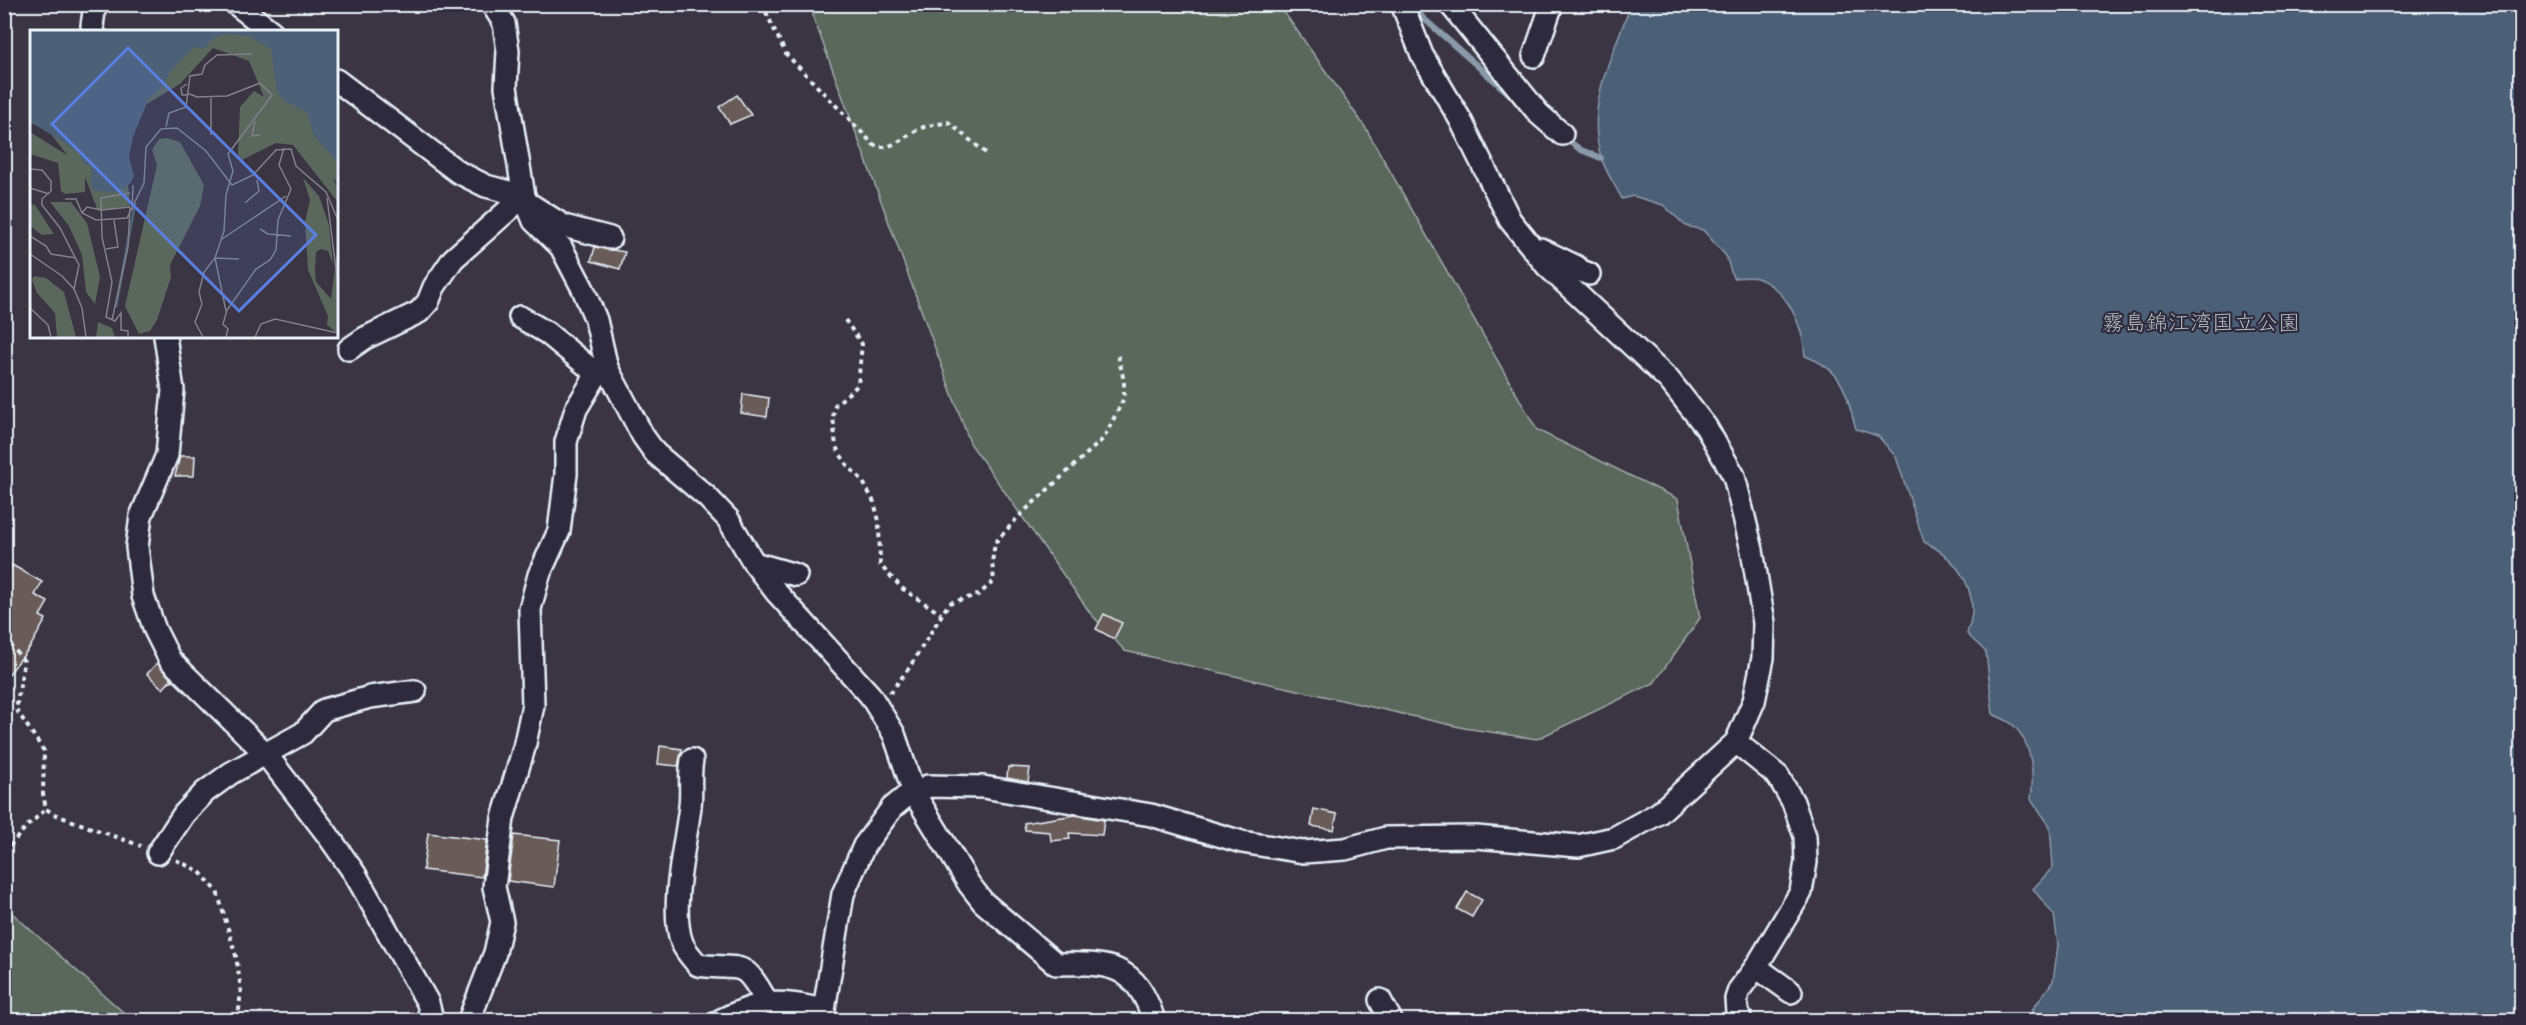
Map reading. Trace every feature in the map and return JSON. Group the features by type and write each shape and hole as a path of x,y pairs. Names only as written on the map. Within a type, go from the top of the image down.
{"street":[{"path":"93,30 95,4"},
{"path":"236,4 269,30"},
{"path":"469,1020 495,953 502,922 494,887 503,818 524,748 532,705 530,609 539,575 559,531 566,474 566,442 576,409 602,371 596,320 583,289 561,247 534,220 525,199 506,87 507,51 504,23 492,4"},
{"path":"721,1020 767,1002 792,1003 825,1015 843,894 864,846 884,817 904,798 934,784 983,787 1151,815 1242,842 1303,852 1345,849 1386,838 1476,837 1578,846 1614,838 1659,813 1736,742 1754,701 1763,658 1764,623 1752,550 1734,476 1706,427 1669,380 1547,266 1510,220 1460,119 1422,55 1402,4"},
{"path":"1450,4 1539,114 1562,134"},
{"path":"1534,56 1552,4"},
{"path":"338,82 458,172 486,186 525,199 564,226 610,238"},
{"path":"349,349 365,338 418,312 428,302 434,287 453,259 525,199"},
{"path":"1527,242 1589,274"},
{"path":"520,317 548,333 602,371 655,453 707,497 728,519 754,563 777,593 843,663 878,708 894,734 914,793 969,884 983,902 1056,964 1092,963 1116,968 1138,986 1154,1020"},
{"path":"165,338 173,390 171,422 167,455 141,516 137,547 143,596 170,660 265,753 355,874 423,994 432,1020"},
{"path":"754,563 796,575"},
{"path":"158,853 184,814 205,792 265,753 303,733 317,716 330,706 370,697 414,691"},
{"path":"1736,742 1778,776 1792,802 1804,836 1806,862 1801,892 1756,967 1746,978 1736,999 1737,1019"},
{"path":"692,760 691,804 679,888 678,921 682,942 698,965 735,967 749,972 767,1002"},
{"path":"1756,967 1791,992"},
{"path":"1380,1000 1391,1020"}],"path":[{"path":"762,4 786,54 878,148 887,147 923,128 948,122 987,154"},
{"path":"845,320 862,344 858,385 835,405 833,417 836,447 847,465 862,480 874,502 879,521 880,565 903,589 941,615"},
{"path":"878,708 909,668 949,603 978,595 994,581 992,562 995,543 1018,517 1104,438 1124,398 1124,381 1118,355"},
{"path":"4,637 24,661 16,709 44,751 43,794 46,809 56,816 158,853 199,871 217,891 236,956 241,989 238,1020"},
{"path":"4,853 26,826 46,809"}],"green space":[{"path":"811,5 1279,5 1365,127 1537,430 1678,499 1700,618 1654,683 1537,739 1464,728 1125,651 1091,614 970,443 814,19"},
{"path":"5,907 132,1020 5,1020"}],"water":[{"name":"霧島錦江湾国立公園","path":"1631,5 2521,5 2521,1020 2040,1020 2032,1010 2053,981 2058,945 2054,915 2033,889 2053,867 2050,826 2031,799 2031,760 2025,742 2012,724 1993,714 1986,652 1967,634 1972,611 1969,589 1951,561 1924,542 1896,457 1878,436 1856,429 1846,393 1841,384 1828,368 1805,356 1797,321 1792,310 1777,291 1768,283 1757,278 1733,278 1726,256 1703,230 1686,226 1663,205 1633,196 1622,199 1601,157 1596,118 1609,60"}],"building":[{"path":"737,95 751,115 730,124 719,107"},
{"path":"595,247 625,252 620,269 591,261"},
{"path":"743,394 769,398 767,417 741,413"},
{"path":"180,456 195,456 194,476 175,476"},
{"path":"12,565 42,582 35,595 48,602 40,616 46,619 30,647 4,680 4,578"},
{"path":"1104,614 1122,623 1114,639 1096,629"},
{"path":"157,663 173,681 170,681 163,689 147,674"},
{"path":"660,746 682,749 678,766 658,764"},
{"path":"1008,767 1030,768 1028,782 1007,778"},
{"path":"1314,809 1337,814 1334,830 1311,826"},
{"path":"1075,815 1104,820 1102,835 1069,833 1070,839 1051,841 1050,832 1025,830 1024,823"},
{"path":"428,833 487,840 482,877 423,870"},
{"path":"514,835 560,840 554,887 508,881"},
{"path":"1467,892 1482,900 1472,917 1457,909"}],"waterway":[{"path":"1411,4 1423,18 1515,99"},
{"path":"1563,137 1581,150 1601,158"}]}
